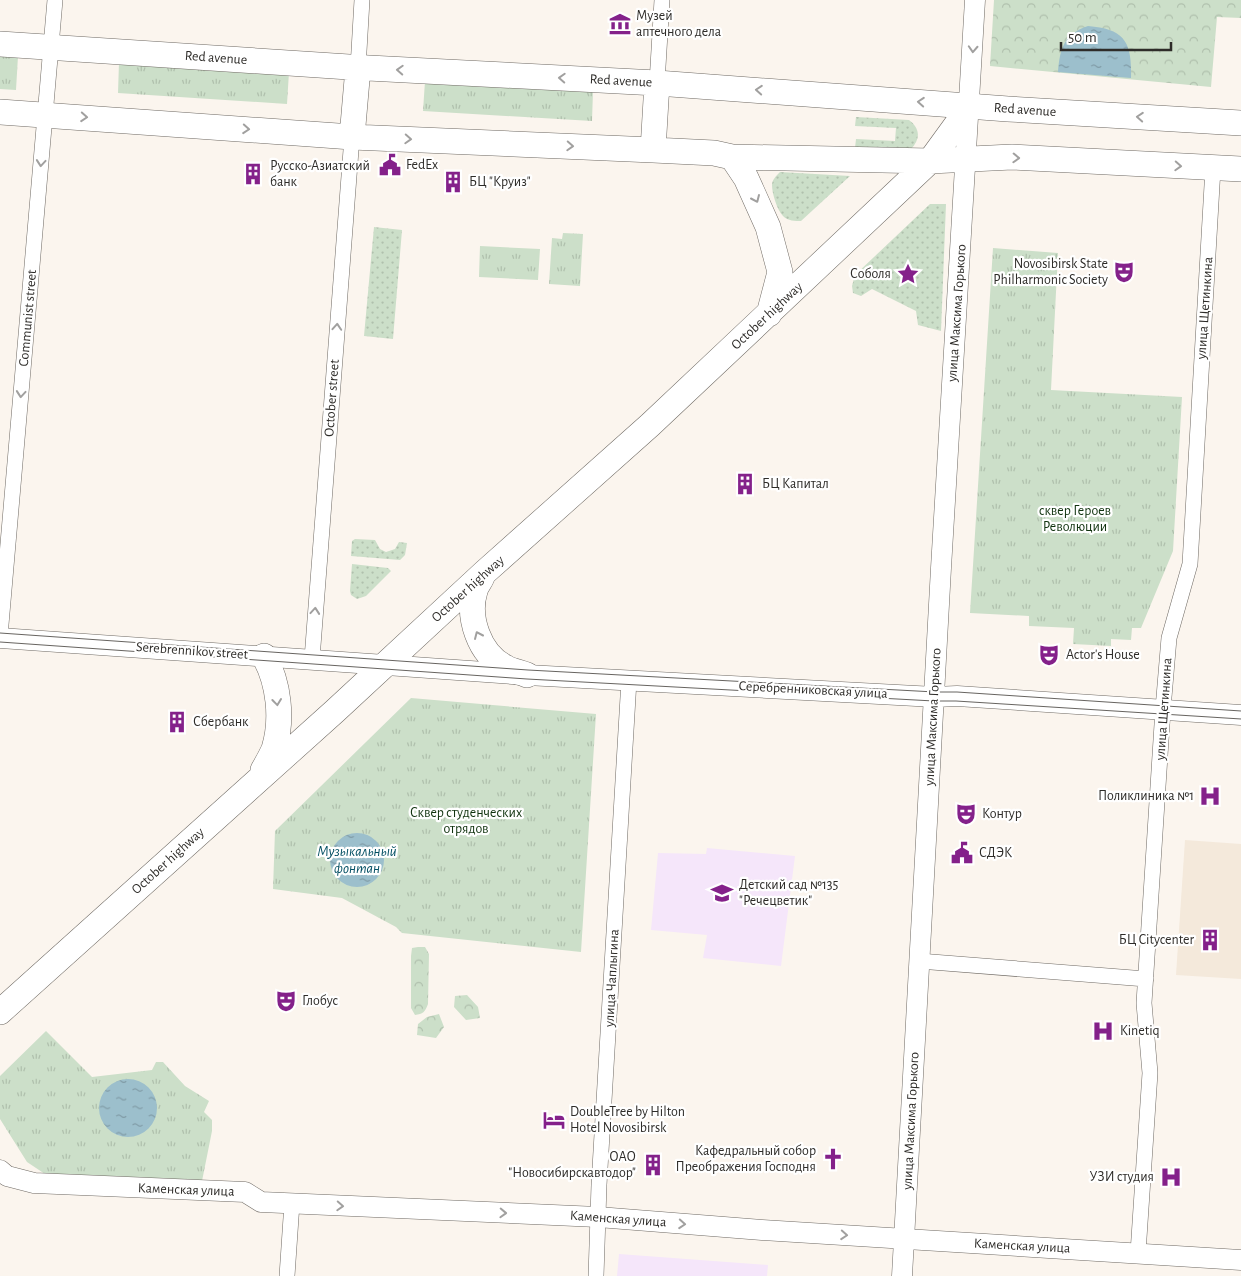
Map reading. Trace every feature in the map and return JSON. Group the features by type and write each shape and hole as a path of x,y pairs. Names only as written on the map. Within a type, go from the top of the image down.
{"main road":[{"name":"Red avenue","path":"0,44 358,68 657,83 970,106 1241,123"},
{"path":"352,137 358,68"},
{"path":"653,150 657,83"},
{"name":"October highway","path":"0,1012 385,665 485,572 631,443 930,161 970,106"},
{"path":"0,112 352,137 653,150 732,157 930,161 1012,157 1241,169"},
{"path":"732,157 746,178 768,227 780,272 769,314"},
{"path":"485,572 475,590 472,611 476,635 489,654 504,667 527,674"},
{"path":"257,781 274,750 280,723 271,669 264,656"}],"street":[{"name":"Communist street","path":"0,637 46,114 54,0"},
{"path":"358,68 362,0"},
{"path":"657,83 662,0"},
{"path":"970,106 976,0"},
{"name":"улица Максима Горького","path":"902,1276 934,697 970,106"},
{"name":"October street","path":"312,659 352,137"},
{"name":"улица Щетинкина","path":"1138,1253 1150,1073 1144,1003 1163,709 1169,638 1190,564 1213,168"},
{"name":"Serebrennikov street","path":"0,637 385,665"},
{"name":"Серебренниковская улица","path":"385,665 934,697 957,696 1241,715"},
{"name":"улица Чаплыгина","path":"596,1276 629,680"},
{"path":"919,961 1146,979"},
{"name":"Каменская улица","path":"0,1170 7,1176 34,1183 245,1192 261,1202 598,1217 904,1239 1241,1260"},
{"path":"287,1276 292,1203"}],"shaded area":[{"name":"БЦ Citycenter","path":"1185,840 1241,844 1241,979 1176,975"},
{"name":"Детский сад №135 \"Речецветик\"","path":"707,848 795,856 781,966 703,958 707,935 651,930 658,853 706,854"},
{"path":"619,1254 768,1265 767,1276 617,1276"}],"green space":[{"path":"994,0 1241,0 1241,18 1217,17 1211,87 990,66"},
{"path":"0,55 18,56 16,90 0,89"},
{"path":"119,62 289,72 287,104 118,93"},
{"path":"425,81 593,91 592,121 423,111"},
{"path":"856,117 909,120 917,130 918,138 911,149 855,148 856,139 895,141 896,128 855,126"},
{"path":"780,172 850,176 801,221 796,221 785,218 775,201 772,183"},
{"path":"930,204 946,204 941,331 918,325 916,311 872,289 861,296 853,293 852,286 855,275"},
{"path":"374,227 402,230 393,339 364,336"},
{"path":"563,233 583,234 580,286 549,284 552,238 562,239"},
{"path":"480,246 540,249 538,280 479,277"},
{"name":"сквер Героев Революции","path":"993,248 1058,253 1051,390 1182,397 1173,551 1141,628 1132,628 1131,640 1111,639 1111,646 1073,644 1074,628 1029,626 1029,616 970,613"},
{"path":"355,539 375,540 380,549 386,552 395,549 399,542 407,543 405,555 400,560 351,556 352,541"},
{"path":"352,564 388,568 391,571 366,596 357,599 351,595 350,591"},
{"name":"Сквер студенческих отрядов","path":"411,698 596,714 581,952 402,933 396,927 342,898 273,889 275,831"},
{"path":"425,947 429,954 428,1004 423,1012 415,1015 411,1008 411,956 412,948"},
{"path":"467,995 478,1007 480,1018 466,1020 454,1007 455,996"},
{"path":"439,1014 444,1027 436,1038 417,1035 418,1024 427,1017"},
{"path":"46,1031 92,1077 152,1070 156,1062 163,1062 185,1086 209,1101 204,1112 212,1120 212,1131 202,1181 57,1182 27,1162 0,1119 0,1076","holes":["151,1091 155,1109 144,1130 133,1136 118,1135"]}],"water":[{"path":"1088,26 1110,30 1124,40 1130,55 1131,78 1058,72 1062,49 1068,38 1073,33"},
{"name":"Музыкальный фонтан","path":"357,833 367,835 376,841 382,850 384,860 382,870 376,879 367,885 357,887 347,885 338,879 332,870 330,860 332,850 338,841 347,835"},
{"path":"128,1079 139,1081 152,1092 157,1108 155,1119 144,1132 128,1137 117,1135 104,1124 99,1108 101,1097 112,1084"}],"tram line":[{"path":"0,633 528,670 957,692 1241,711"},
{"path":"0,642 527,679 956,701 1241,719"}],"place":[{"name":"Музей аптечного дела","path":"620,24"},
{"name":"FedEx","path":"390,165"},
{"name":"Русско-Азиатский банк","path":"253,174"},
{"name":"БЦ \"Круиз\"","path":"453,182"},
{"name":"Novosibirsk State Philharmonic Society","path":"1124,272"},
{"name":"Соболя","path":"908,274"},
{"name":"БЦ Капитал","path":"745,484"},
{"name":"Actor's House","path":"1049,655"},
{"name":"Сбербанк","path":"177,722"},
{"name":"Поликлиника №1","path":"1210,796"},
{"name":"Контур","path":"966,814"},
{"name":"СДЭК","path":"962,853"},
{"name":"Детский сад №135 \"Речецветик\"","path":"722,893"},
{"name":"БЦ Citycenter","path":"1210,940"},
{"name":"Глобус","path":"286,1001"},
{"name":"Kinetiq","path":"1103,1031"},
{"name":"DoubleTree by Hilton Hotel Novosibirsk","path":"554,1120"},
{"name":"Кафедральный собор Преображения Господня","path":"833,1159"},
{"name":"ОАО \"Новосибирскавтодор\"","path":"653,1165"},
{"name":"УЗИ студия","path":"1171,1177"}]}
